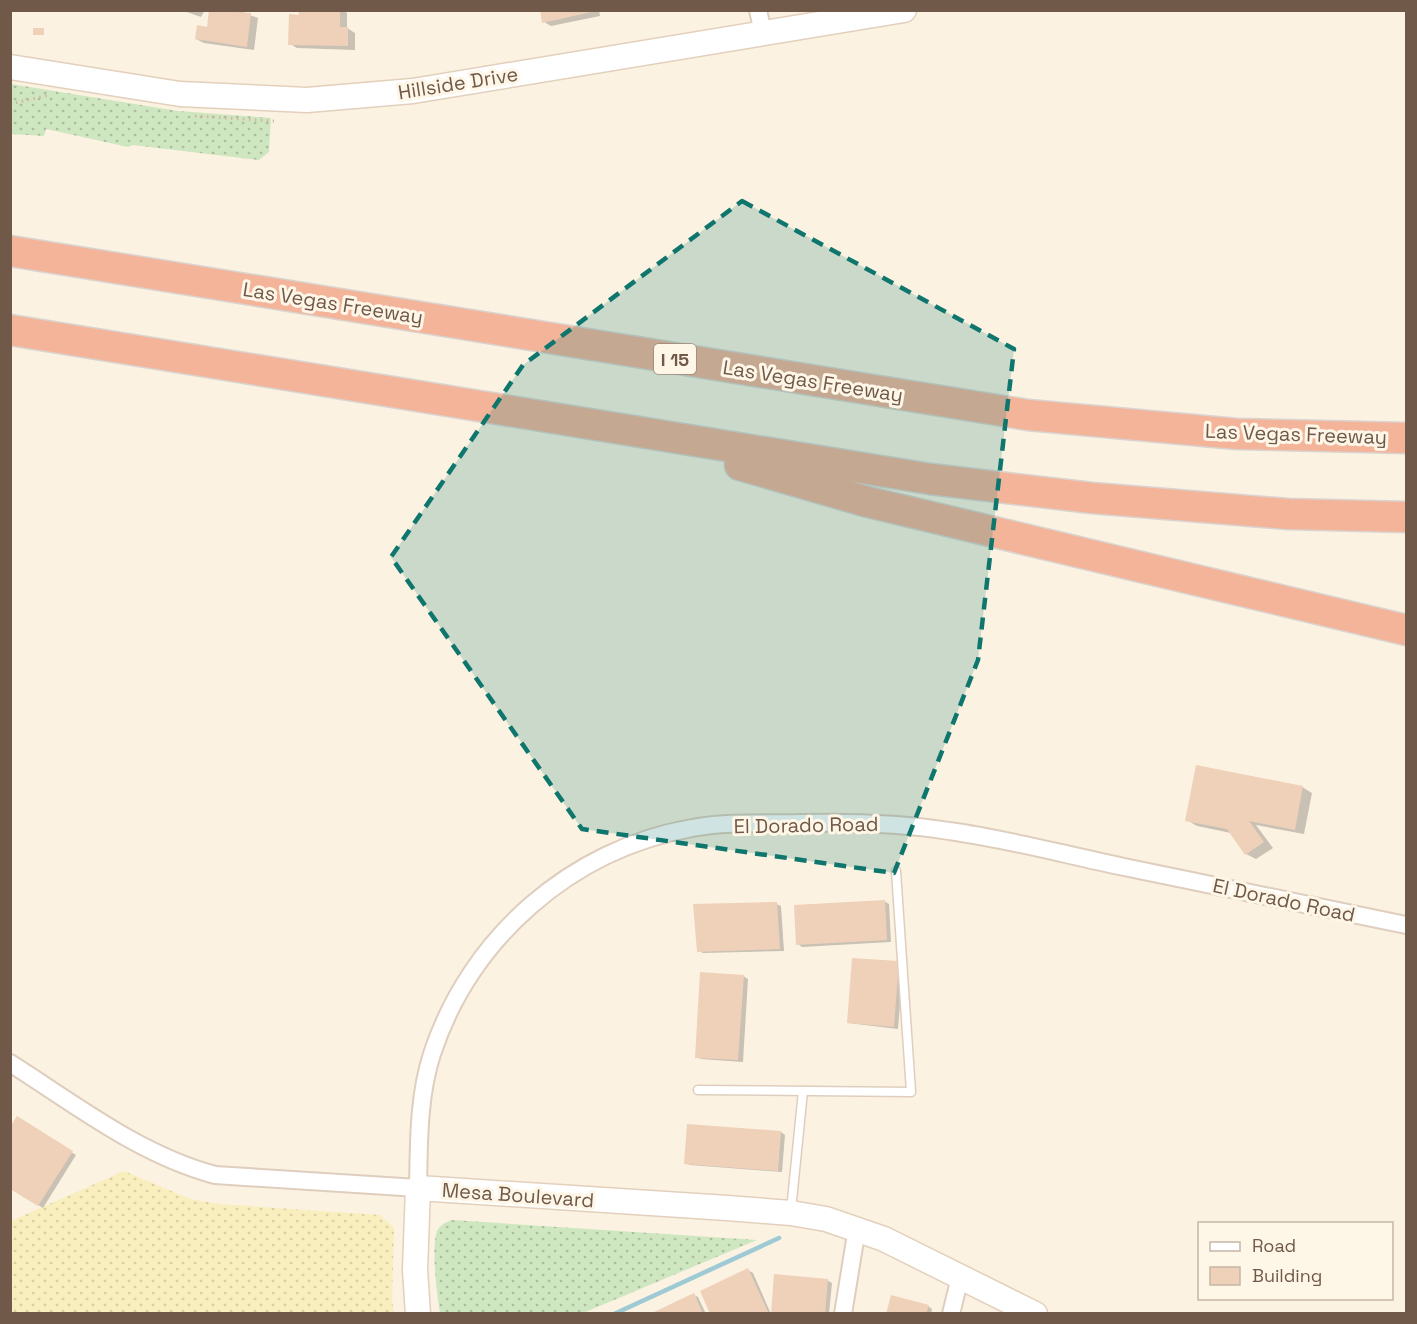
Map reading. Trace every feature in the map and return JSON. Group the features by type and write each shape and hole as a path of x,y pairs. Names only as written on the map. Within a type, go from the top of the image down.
{"highway":[{"name":"Las Vegas Freeway","path":"10,251 1028,415 1238,434 1407,438"},
{"path":"10,330 930,479 1092,498 1288,514 1407,517"},
{"path":"605,427 868,502 1407,630"},
{"path":"1342,438 1407,432"}],"main road":[{"name":"Hillside Drive","path":"10,67 180,94 307,100 413,91 761,22 904,10"},
{"name":"Mesa Boulevard","path":"418,1188 791,1213 857,1228 1035,1314"},
{"path":"418,1188 415,1270 418,1314"}],"street":[{"name":"El Dorado Road","path":"418,1188 419,1118 432,1056 455,1000 485,952 518,915 544,894 592,862 630,845 693,828 870,822 950,831 1407,925"},
{"name":"Mesa Boulevard","path":"10,1063 149,1151 183,1166 216,1175 418,1188"},
{"path":"843,1314 857,1228"},
{"path":"951,1314 960,1277"}],"lane":[{"path":"698,1090 911,1092 896,870"},
{"path":"791,1213 803,1091"}],"highlighted area":[{"path":"742,201 1014,349 978,660 894,873 582,829 391,557 523,365"}],"green space":[{"path":"11,84 178,111 271,118 269,152 259,160 133,145 128,147 46,129 44,136 11,134"},
{"path":"452,1220 757,1240 583,1313 440,1313 435,1272 435,1239 440,1227"}],"sand":[{"path":"124,1171 190,1199 219,1204 380,1215 394,1228 392,1300 394,1313 11,1313 11,1221"}],"building":[{"path":"209,10 251,13 247,47 195,39 197,25 207,27"},
{"path":"299,10 340,10 340,27 348,27 348,46 288,45 289,14 299,15"},
{"path":"540,10 595,10 596,11 542,23"},
{"path":"33,28 44,28 44,35 33,35"},
{"path":"1196,765 1303,786 1295,830 1249,821 1264,842 1245,855 1227,829 1185,821"},
{"path":"885,900 887,940 796,945 794,905"},
{"path":"777,902 780,949 697,952 693,904"},
{"path":"852,958 899,961 894,1027 847,1023"},
{"path":"700,972 744,975 738,1060 695,1058"},
{"path":"17,1116 73,1151 38,1206 10,1189 10,1127"},
{"path":"687,1124 781,1131 778,1171 684,1164"},
{"path":"748,1268 768,1312 710,1314 700,1291"},
{"path":"774,1274 828,1279 825,1314 771,1314"},
{"path":"694,1293 703,1314 650,1314 677,1301"},
{"path":"891,1295 929,1305 926,1314 886,1314"}],"waterway":[{"path":"614,1314 779,1238"}]}
